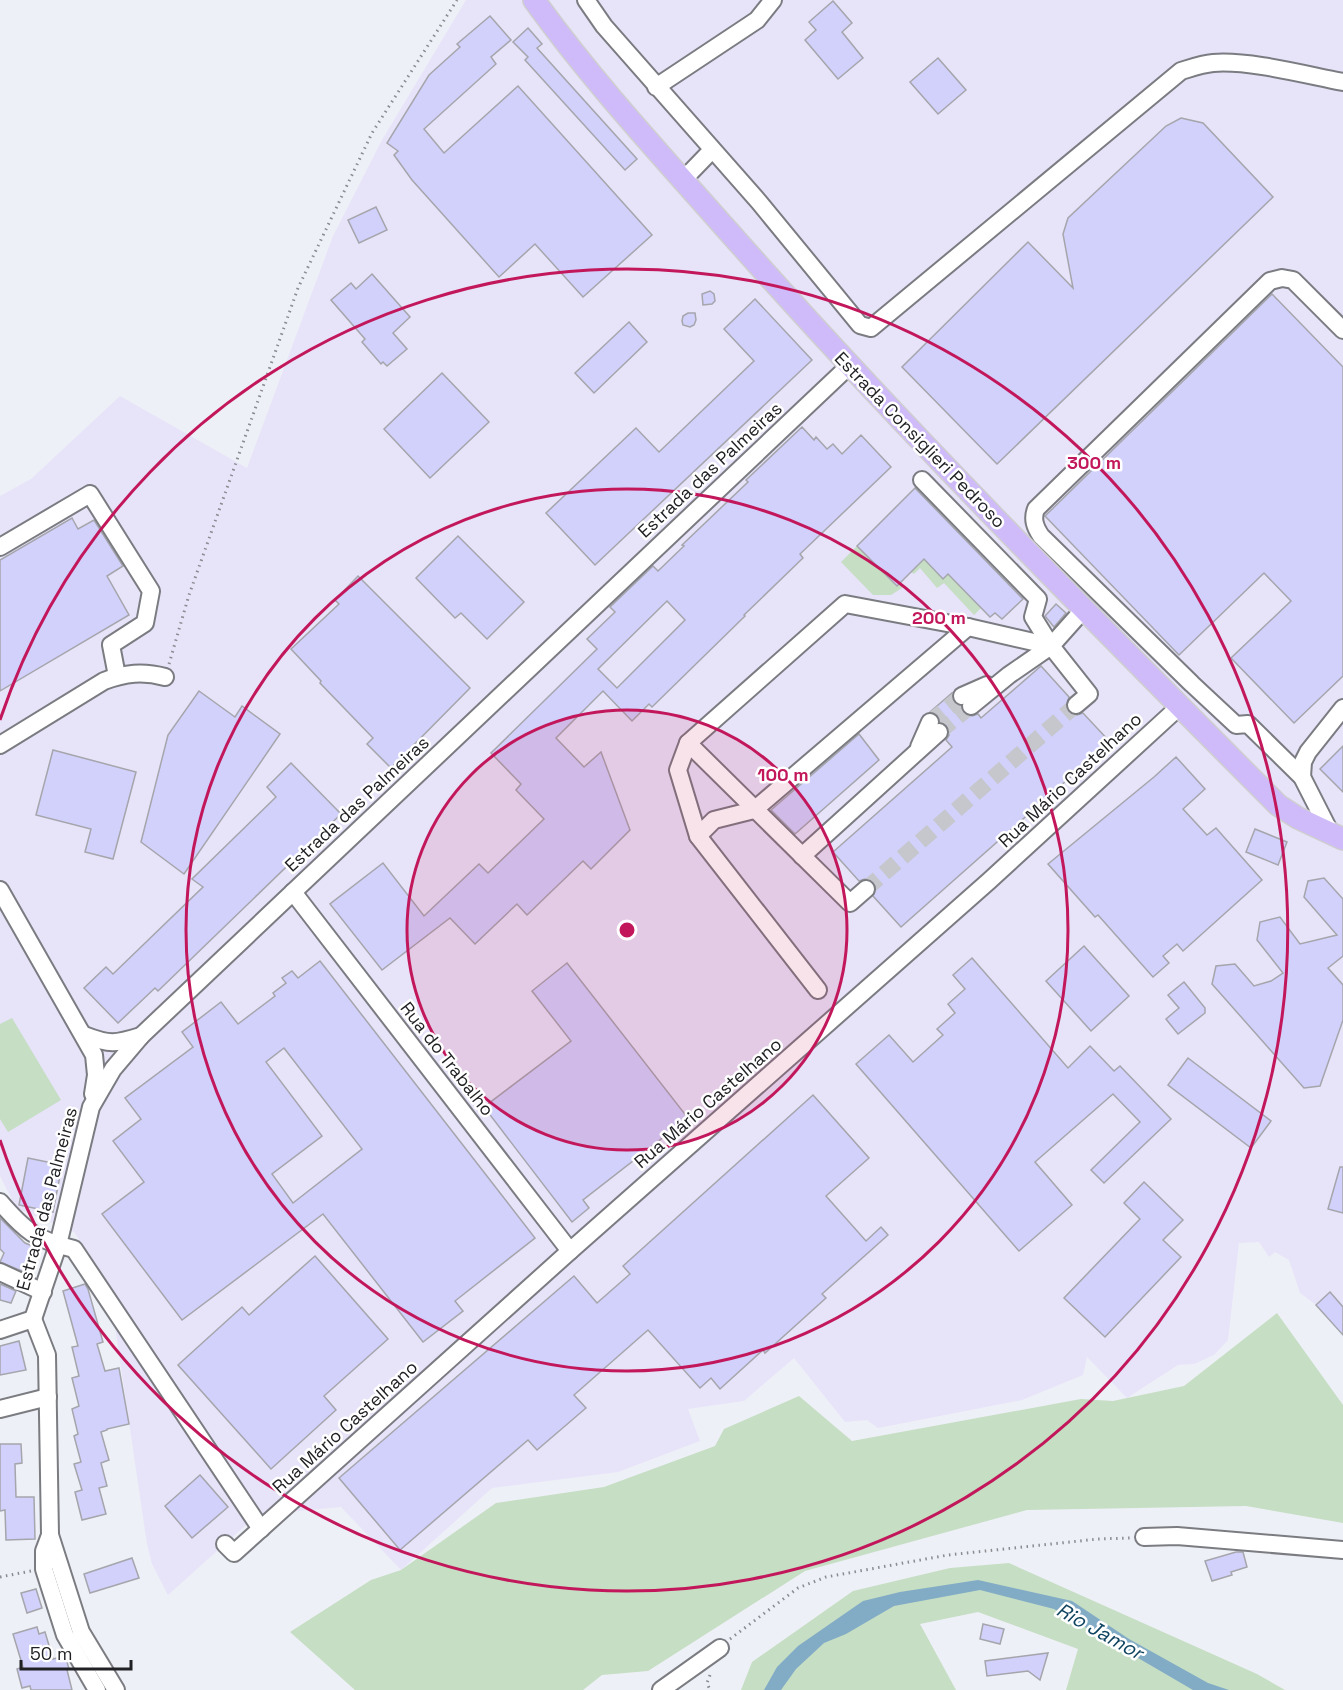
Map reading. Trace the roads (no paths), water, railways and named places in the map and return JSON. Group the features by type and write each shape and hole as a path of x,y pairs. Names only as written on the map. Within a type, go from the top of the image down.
{"main road":[{"name":"Estrada Consiglieri Pedroso","path":"534,0 599,86 849,366 1278,805 1298,818 1337,837"}],"street":[{"path":"586,0 604,26 759,202 860,325 871,328 1181,71 1213,63 1272,68 1343,82"},
{"path":"656,87 757,20 773,0"},
{"path":"683,180 712,150"},
{"path":"1337,837 1302,777 1248,724 1236,725 1184,676 1041,536 1033,516 1036,508 1270,281 1282,278 1293,280 1343,330"},
{"name":"Estrada das Palmeiras","path":"0,1330 33,1319 58,1245 91,1107 113,1069 141,1036 849,366"},
{"path":"922,480 1038,599 1033,616 1051,646 1089,694 1076,705"},
{"path":"0,547 90,494 151,591 145,623 111,645 117,676"},
{"path":"818,990 698,836 678,770 688,742 845,604 968,627 1051,646"},
{"path":"970,705 1051,646 1084,609"},
{"path":"698,836 714,820 754,810 968,627"},
{"path":"0,745 104,681 117,676 147,672 165,677"},
{"name":"Rua Mário Castelhano","path":"225,1544 234,1553 570,1251 989,881 1180,706"},
{"path":"1302,777 1303,762 1308,752 1343,708"},
{"path":"802,856 938,732"},
{"path":"688,742 850,903 866,889"},
{"path":"0,890 94,1055 96,1075 91,1107"},
{"name":"Rua do Trabalho","path":"292,892 570,1251"},
{"path":"84,1035 105,1043 122,1042 141,1036"},
{"path":"0,1202 21,1226 39,1239 74,1249 261,1529"},
{"path":"0,1272 43,1292"},
{"path":"33,1319 47,1355 51,1535 81,1632 116,1690"},
{"path":"0,1409 48,1397"},
{"path":"51,1535 44,1551 44,1569 65,1635 97,1690"},
{"path":"1144,1537 1177,1536 1343,1550"},
{"path":"661,1690 720,1647"}],"water":[{"name":"Rio Jamor","path":"978,1580 1072,1601 1129,1639 1208,1683 1229,1690 1193,1690 1054,1609 980,1590 894,1606 846,1634 824,1643 796,1669 781,1690 764,1690 777,1667 798,1646 863,1601 900,1592"}],"tunnel":[{"path":"930,722 962,696"},
{"path":"866,889 1076,705"},
{"path":"939,732 971,706"}]}
